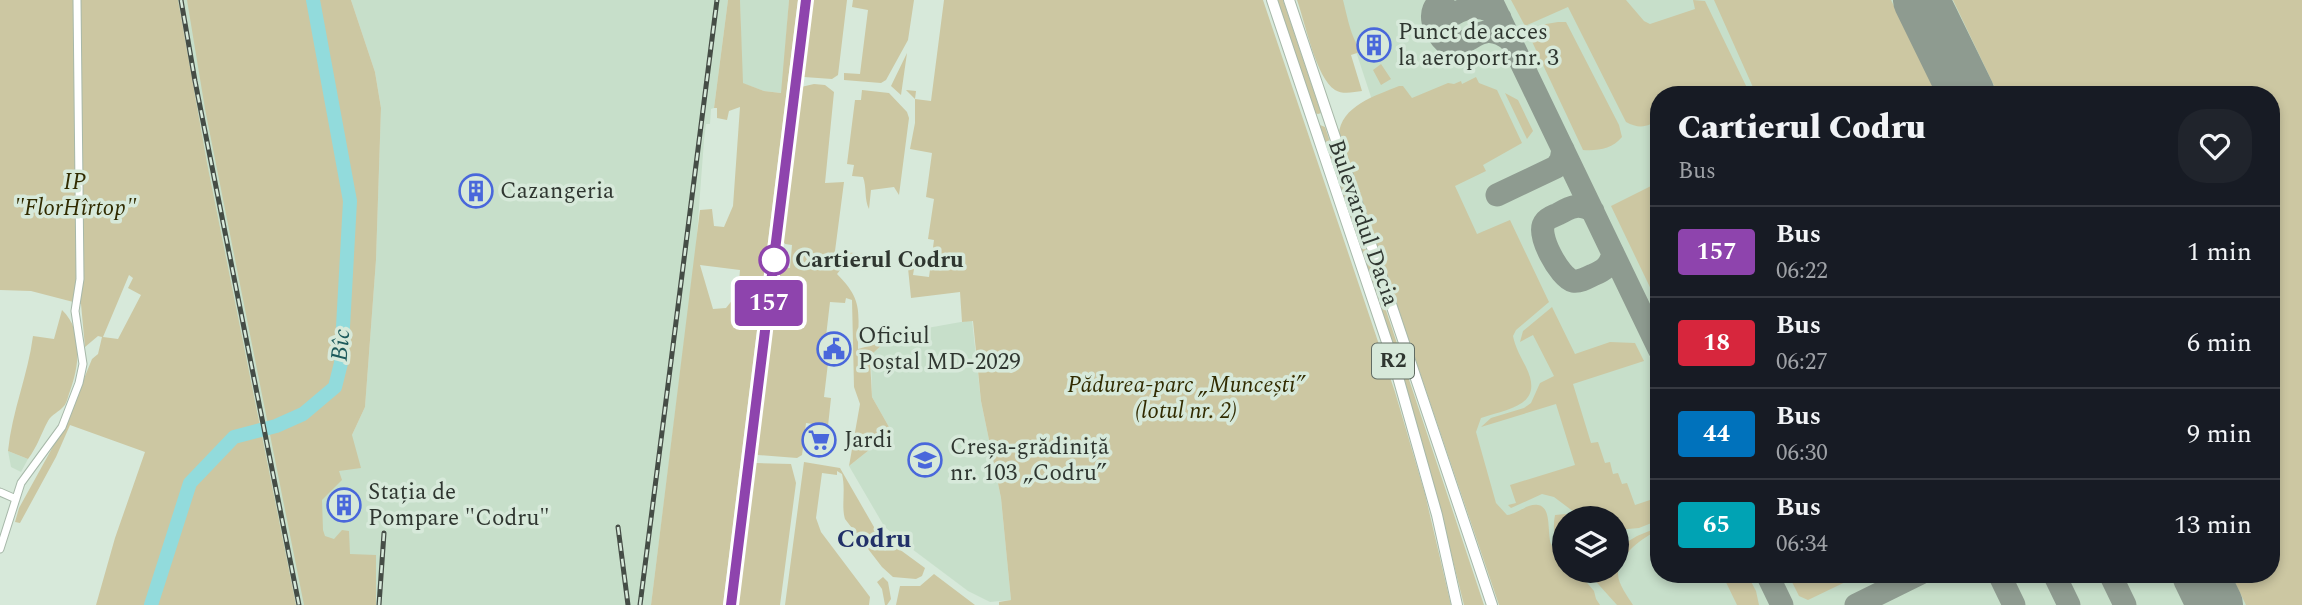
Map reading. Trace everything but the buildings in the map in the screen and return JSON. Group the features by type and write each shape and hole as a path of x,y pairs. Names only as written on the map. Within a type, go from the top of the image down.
{"main road":[{"path":"731,605 806,0"},
{"name":"Bulevardul Dacia","path":"1272,0 1394,363 1437,515 1457,605"},
{"name":"Bulevardul Dacia","path":"1289,0 1492,605"},
{"path":"1313,122 1328,117"}],"street":[{"path":"0,549 21,483 62,427 79,383 83,363 75,311 80,279 77,0"},
{"path":"0,492 16,499"}],"shaded area":[{"path":"146,0 249,0 352,435 365,407 376,260 381,108 375,72 351,0 728,0 714,108 711,109 710,124 706,124 696,248 651,605 283,605"},
{"path":"740,0 789,0 782,93 764,91 742,83"},
{"path":"1339,0 2302,0 2302,605 1592,605 1557,583 1629,583 1629,506 1552,506 1552,580 1508,552 1371,97"},
{"name":"Creșa-grădiniță nr. 103 „Codru”","path":"972,320 981,401 1001,498 1011,600 990,602 968,591 896,537 884,526 849,466 888,435 889,427 872,397 871,355 886,341 910,336 916,330"},
{"path":"8,451 28,459 21,472 11,467"}],"green space":[{"name":"IP \"FlorHîrtop\"","path":"0,0 178,0 207,163 296,605 96,605 115,538 145,452 70,425 20,523 15,522 19,508 66,423 92,359 98,354 102,337 98,336 85,347 81,304 31,291 0,290","holes":["129,275 133,278 128,288 141,295 118,339 103,337"]},
{"path":"187,0 351,0 375,72 381,108 376,260 365,407 352,435 361,468 339,471 342,480 322,500 325,536 334,539 342,530 349,531 350,554 376,555 376,605 304,605 205,109"},
{"path":"728,0 740,0 743,83 764,91 781,93 789,0 798,0 723,605 651,605 700,210 712,209 714,226 724,227 733,206 740,107 729,111 727,120 717,118 717,108 714,108","holes":["700,265 740,270 738,293 726,308 713,309"]},
{"path":"812,0 847,0 838,75 832,79 804,77 803,74"},
{"path":"853,0 914,0 908,40 886,80 881,83 844,80 844,73 860,74 868,10 852,7"},
{"name":"Pădurea-parc „Muncești” (lotul nr. 2)","path":"944,0 1263,0 1395,392 1425,494 1451,605 999,605 999,602 1011,600 1001,498 981,401 973,321 962,322 960,292 911,298 908,268 914,269 913,275 929,277 934,240 928,239 934,199 926,197 932,153 910,149 915,123 915,99 931,101"},
{"path":"1277,0 1283,0 1321,113 1314,113"},
{"path":"1297,0 1343,0 1353,36 1363,51 1351,55 1362,91 1341,92 1328,84 1312,49"},
{"path":"1511,0 1626,0 1644,21 1650,24 1695,9 1693,0 1705,1 1746,86 1650,86 1650,124 1640,126 1631,124 1626,122 1568,7 1525,26"},
{"path":"1714,0 1891,0 1933,86 1752,86"},
{"path":"1953,0 2302,0 2302,605 2246,605 2235,583 2280,583 2280,86 1994,86"},
{"path":"1566,22 1619,125 1622,137 1609,147 1583,150 1528,33 1546,24"},
{"path":"907,53 901,95 891,86"},
{"path":"1381,64 1391,79 1381,85 1373,70"},
{"path":"1476,77 1479,83 1497,90 1522,143 1483,165 1486,171 1455,186 1477,234 1510,220 1549,302 1516,330 1513,336 1531,380 1531,390 1527,398 1513,408 1481,418 1476,432 1496,503 1507,515 1530,506 1538,505 1545,510 1552,546 1552,583 1587,583 1600,605 1499,605 1339,135 1346,116 1361,103 1380,93 1403,86 1412,98 1448,83 1461,81 1462,84"},
{"path":"825,85 834,92 825,183 844,182 835,251 854,253 837,274 856,300 858,349 886,341 871,355 870,360 872,397 889,427 888,435 849,466 860,404 854,387 852,300 846,298 845,303 830,302 825,345 830,346 824,397 831,398 828,426 806,423 802,455 797,458 758,455 755,450 778,281 782,267 790,268 792,245 785,244 782,239 801,87"},
{"path":"862,90 889,93 907,112 909,118 899,195 894,187 871,190 869,209 863,177 852,176 854,165 847,164 855,100 861,100"},
{"path":"906,90 916,91 915,99"},
{"path":"1505,93 1518,100 1533,131 1527,139"},
{"path":"1320,125 1325,127 1484,605 1464,605 1437,497"},
{"path":"1650,186 1650,287 1611,206"},
{"path":"1552,307 1575,354 1610,342 1635,343 1644,361 1573,384 1591,443 1598,442 1605,463 1610,462 1613,474 1618,473 1622,484 1627,483 1635,505 1650,500 1650,524 1629,529 1629,506 1566,506 1554,497 1542,494 1511,508 1508,505 1516,503 1510,485 1575,465 1556,404 1481,427 1491,418 1524,408 1531,403 1540,383 1554,376 1533,335 1520,342 1523,331"},
{"path":"62,310 69,318 77,338 76,371 66,403 50,419 28,459 8,451 13,422 33,336 54,339"},
{"path":"804,462 840,468 874,527 884,538 925,568 922,576 916,579 893,577 882,567 845,519 842,474 837,471 837,475 822,473 816,518 821,532 870,597 869,605 785,605"},
{"path":"756,463 791,464 796,483 780,605 737,605 752,466"},
{"path":"1650,531 1650,535 1629,552 1629,541"},
{"path":"934,574 975,605 896,605 900,586 920,586"},
{"path":"883,577 888,582 891,599 887,605 877,582"},
{"path":"1597,583 1620,583 1633,605 1617,605"},
{"path":"1726,583 1752,583 1759,605 1737,605"},
{"path":"1792,583 1843,583 1808,600 1799,596"}],"waterway":[{"name":"Bîc","path":"151,605 190,483 234,437 276,426 303,414 335,387 341,363 350,201 313,0"}],"taxiway":[{"path":"1443,0 1437,4 1432,15 1438,33 1447,44 1463,42 1483,32 1499,34 1510,40"},
{"path":"1491,0 1650,330"},
{"path":"1441,36 1441,23 1463,10 1486,9 1500,18"},
{"path":"1497,195 1556,167 1561,160 1563,149"},
{"path":"1593,211 1576,206 1546,221 1543,235 1550,255 1562,272 1576,281 1604,269 1613,253"},
{"path":"1771,583 1782,605"},
{"path":"1856,605 1901,583"},
{"path":"2003,583 2014,605"},
{"path":"2058,583 2069,605"},
{"path":"2114,583 2125,605"},
{"path":"2206,586 2206,605"}],"runway":[{"path":"1921,0 1963,86"},
{"path":"2204,583 2215,605"}],"railway":[{"path":"181,0 299,605"},
{"path":"640,605 717,0"},
{"path":"618,527 628,605"},
{"path":"379,605 384,533"}],"bus line":[{"name":"157","path":"731,605 806,0"}],"place":[{"name":"Punct de acces la aeroport nr. 3","path":"1374,45"},
{"name":"Cazangeria","path":"476,191"},
{"name":"Cartierul Codru","path":"774,260"},
{"name":"Oficiul Poștal MD-2029","path":"834,349"},
{"name":"Jardi","path":"819,440"},
{"name":"Creșa-grădiniță nr. 103 „Codru”","path":"925,460"},
{"name":"Stația de Pompare \"Codru\"","path":"344,505"}],"district":[{"name":"Codru","path":"874,539"}]}
